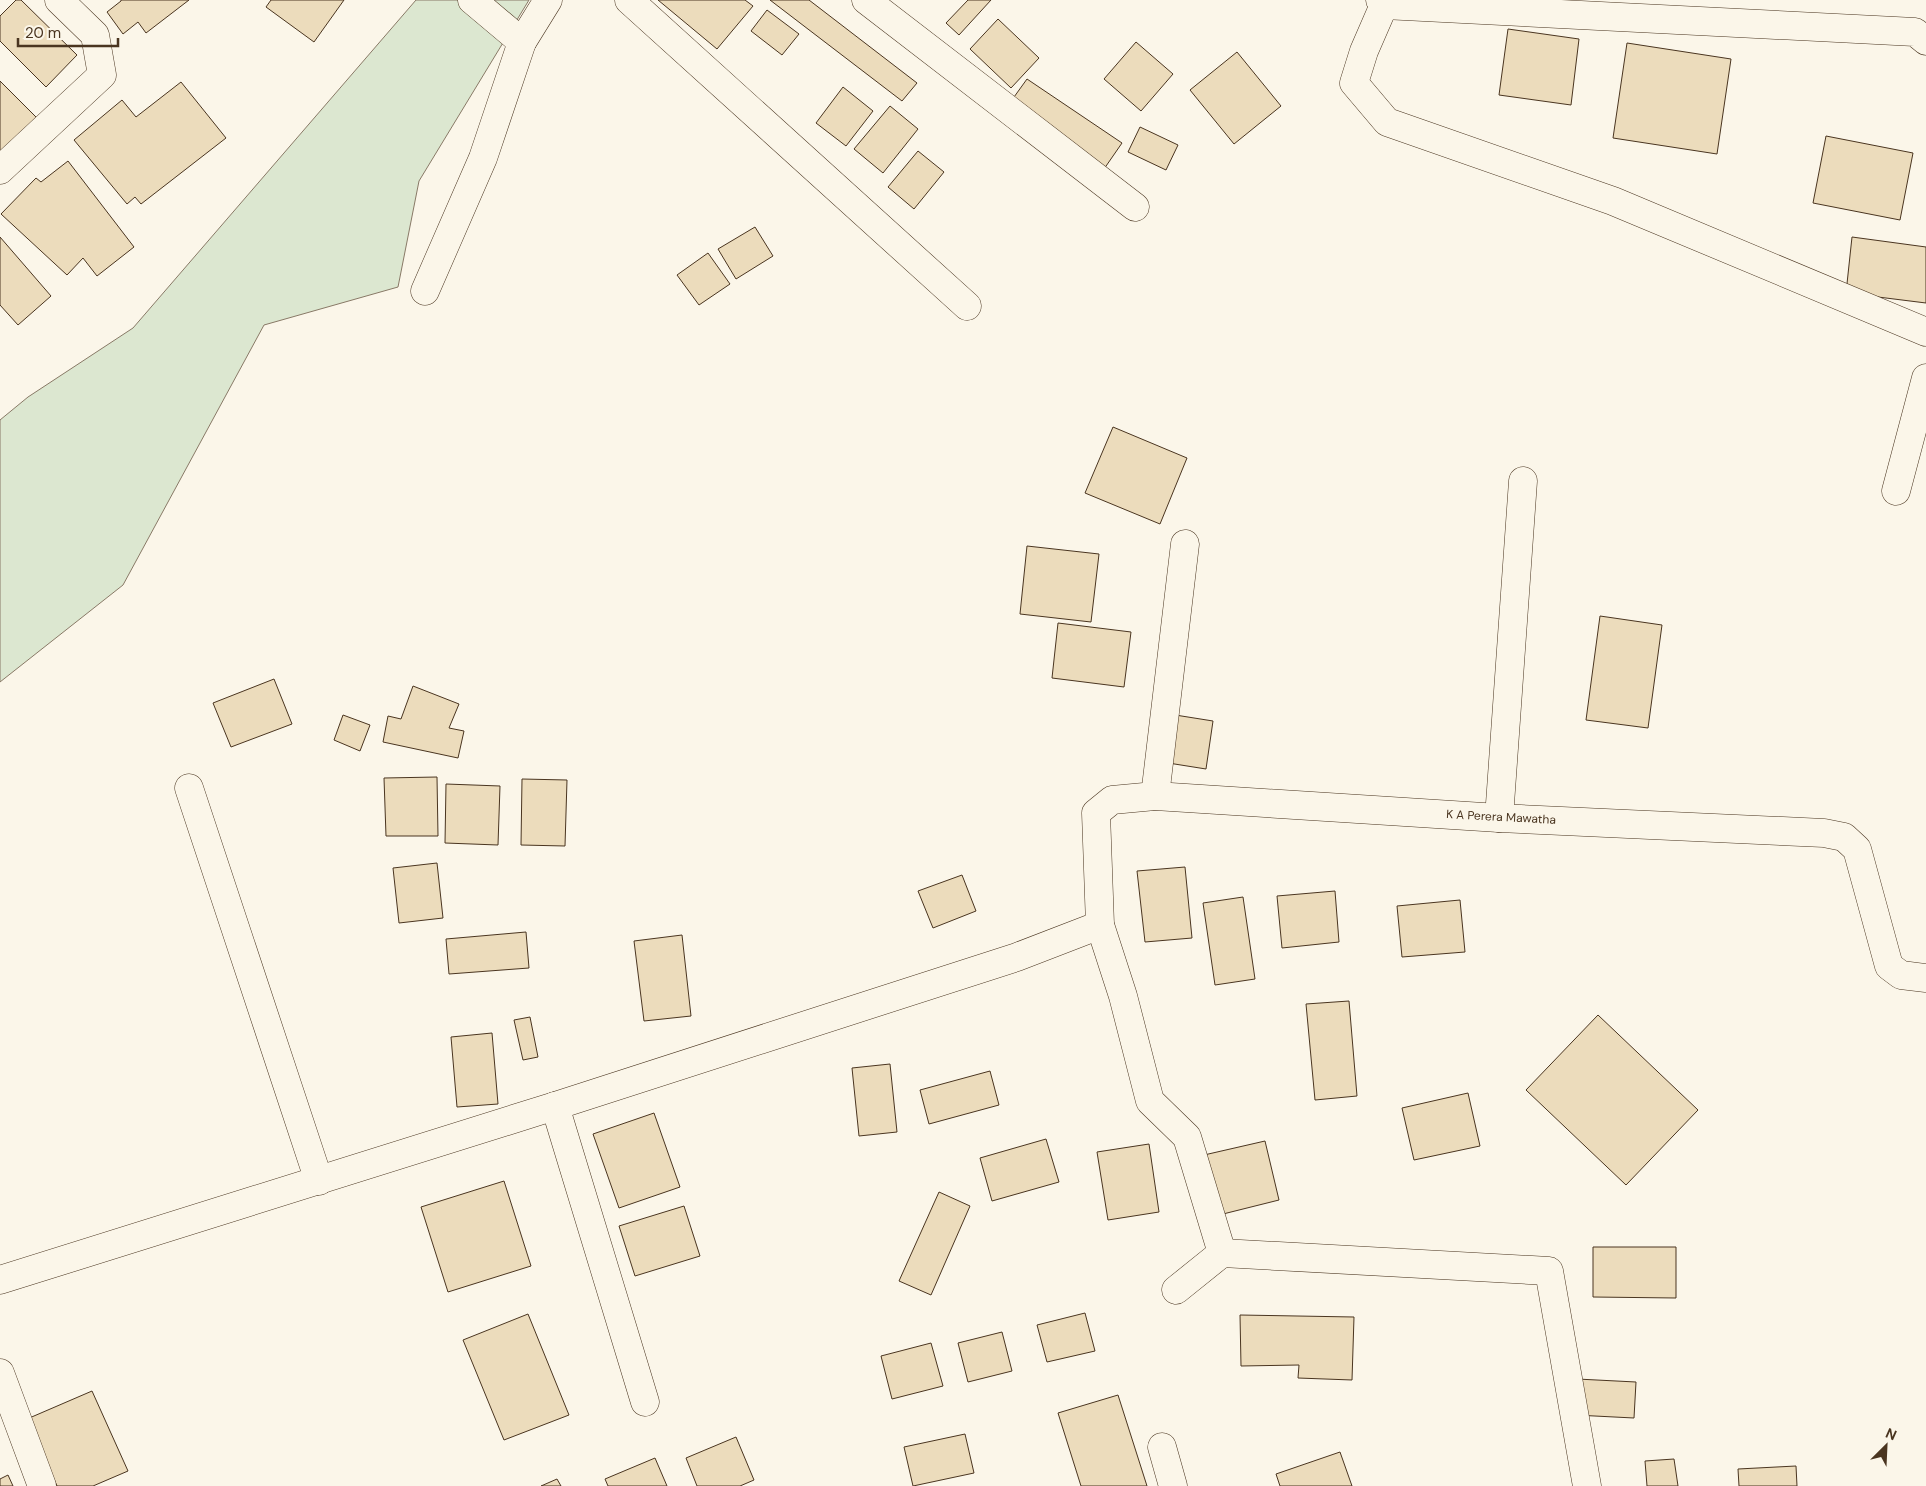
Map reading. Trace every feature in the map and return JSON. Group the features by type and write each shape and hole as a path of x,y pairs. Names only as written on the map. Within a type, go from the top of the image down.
{"street":[{"path":"0,170 102,75 95,35 60,0"},
{"path":"472,0 522,42"},
{"path":"425,291 483,158 522,42 548,0"},
{"path":"629,0 968,306"},
{"path":"866,0 1135,207"},
{"path":"1926,40 1915,32 1382,3 1354,83 1387,122 1612,201 1926,332"},
{"path":"1896,491 1926,378"},
{"path":"1499,818 1523,482"},
{"path":"1155,796 1185,544"},
{"path":"189,788 319,1181"},
{"name":"K A Perera Mawatha","path":"1100,925 1096,813 1112,800 1155,796 1499,818 1824,833 1844,837 1857,849 1889,966 1901,975 1926,978"},
{"path":"0,1280 319,1181 1017,958 1100,925 1123,996 1150,1101 1187,1137 1222,1253"},
{"path":"555,1106 645,1402"},
{"path":"1176,1290 1222,1253 1549,1271 1587,1486"},
{"path":"0,1373 42,1486"},
{"path":"1162,1447 1173,1486"}],"green space":[{"path":"416,0 529,0 419,181 398,287 264,325 123,585 0,682 0,420 28,397 133,328"}],"building":[{"path":"16,0 21,0 77,55 46,87 0,41 0,16"},
{"path":"121,0 189,0 146,33 138,22 123,34 107,12"},
{"path":"271,0 344,0 314,42 266,7"},
{"path":"658,0 745,0 753,6 717,49"},
{"path":"770,0 809,0 917,83 902,101"},
{"path":"968,0 991,0 959,35 946,23"},
{"path":"767,10 799,34 782,55 751,31"},
{"path":"998,19 1039,58 1011,88 970,49"},
{"path":"1508,29 1579,39 1571,105 1499,95"},
{"path":"1136,42 1173,74 1141,111 1104,79"},
{"path":"1627,43 1731,59 1717,154 1613,138"},
{"path":"1237,52 1281,106 1234,144 1190,90"},
{"path":"1027,79 1122,143 1104,169 1009,104"},
{"path":"0,81 38,119 0,157"},
{"path":"181,82 226,138 141,204 135,197 127,204 74,140 122,100 136,117"},
{"path":"843,87 873,111 846,146 816,123"},
{"path":"890,106 918,129 883,173 854,149"},
{"path":"1140,127 1178,145 1166,170 1128,152"},
{"path":"1826,136 1913,153 1900,220 1813,203"},
{"path":"918,151 944,172 914,209 888,187"},
{"path":"68,161 134,247 97,276 83,258 67,275 1,214 36,178 41,182"},
{"path":"755,227 773,256 736,279 718,249"},
{"path":"0,237 51,296 18,325 0,305"},
{"path":"1852,237 1926,247 1926,303 1846,293"},
{"path":"708,253 730,284 699,305 677,275"},
{"path":"1113,427 1187,458 1160,524 1085,493"},
{"path":"1027,546 1099,554 1091,622 1020,614"},
{"path":"1600,616 1662,625 1648,728 1586,720"},
{"path":"1058,623 1131,632 1124,687 1052,678"},
{"path":"274,679 292,724 231,747 213,703"},
{"path":"413,686 459,704 449,728 464,731 458,758 383,742 388,716 401,719"},
{"path":"1169,714 1213,721 1206,769 1162,762"},
{"path":"343,715 370,725 360,751 334,740"},
{"path":"437,777 438,836 386,836 384,778"},
{"path":"522,779 567,780 565,846 521,845"},
{"path":"446,784 500,786 498,845 445,843"},
{"path":"437,863 443,918 399,923 393,868"},
{"path":"1185,867 1192,938 1145,942 1137,871"},
{"path":"962,875 976,911 933,928 918,891"},
{"path":"1335,891 1339,942 1282,948 1277,896"},
{"path":"1243,897 1255,979 1215,985 1203,903"},
{"path":"1460,900 1465,952 1402,957 1397,906"},
{"path":"526,932 529,968 449,974 446,939"},
{"path":"682,935 691,1016 644,1021 634,941"},
{"path":"1349,1001 1357,1096 1315,1100 1306,1004"},
{"path":"1598,1015 1698,1110 1626,1185 1526,1090"},
{"path":"530,1017 538,1057 523,1060 514,1020"},
{"path":"492,1033 498,1104 457,1107 451,1037"},
{"path":"890,1064 897,1132 859,1136 852,1068"},
{"path":"990,1071 999,1105 929,1124 920,1090"},
{"path":"1468,1093 1480,1146 1414,1160 1402,1108"},
{"path":"654,1113 680,1187 619,1208 593,1134"},
{"path":"1046,1139 1059,1182 992,1201 980,1158"},
{"path":"1265,1141 1279,1200 1219,1215 1204,1155"},
{"path":"1149,1144 1159,1212 1108,1220 1097,1152"},
{"path":"504,1181 531,1266 448,1292 421,1207"},
{"path":"939,1192 970,1206 931,1295 899,1281"},
{"path":"684,1206 700,1256 635,1276 619,1226"},
{"path":"1593,1247 1676,1247 1676,1298 1593,1297"},
{"path":"1085,1313 1095,1351 1047,1362 1037,1325"},
{"path":"528,1314 569,1415 504,1440 463,1340"},
{"path":"1240,1315 1354,1317 1352,1380 1298,1378 1299,1365 1241,1366"},
{"path":"1002,1332 1012,1371 968,1382 958,1343"},
{"path":"931,1343 943,1386 892,1399 881,1356"},
{"path":"1577,1379 1636,1382 1634,1418 1575,1415"},
{"path":"92,1391 128,1471 93,1486 57,1486 27,1419"},
{"path":"1118,1395 1147,1486 1081,1486 1058,1413"},
{"path":"965,1434 974,1473 913,1486 904,1447"},
{"path":"736,1437 754,1480 740,1486 697,1486 686,1458"},
{"path":"1340,1452 1352,1486 1280,1486 1276,1474"},
{"path":"655,1458 667,1486 608,1486 605,1479"},
{"path":"1674,1459 1678,1486 1647,1486 1645,1461"},
{"path":"1796,1466 1797,1486 1739,1486 1738,1469"},
{"path":"8,1475 13,1486 0,1486 0,1479"},
{"path":"557,1479 561,1486 541,1486"}]}
